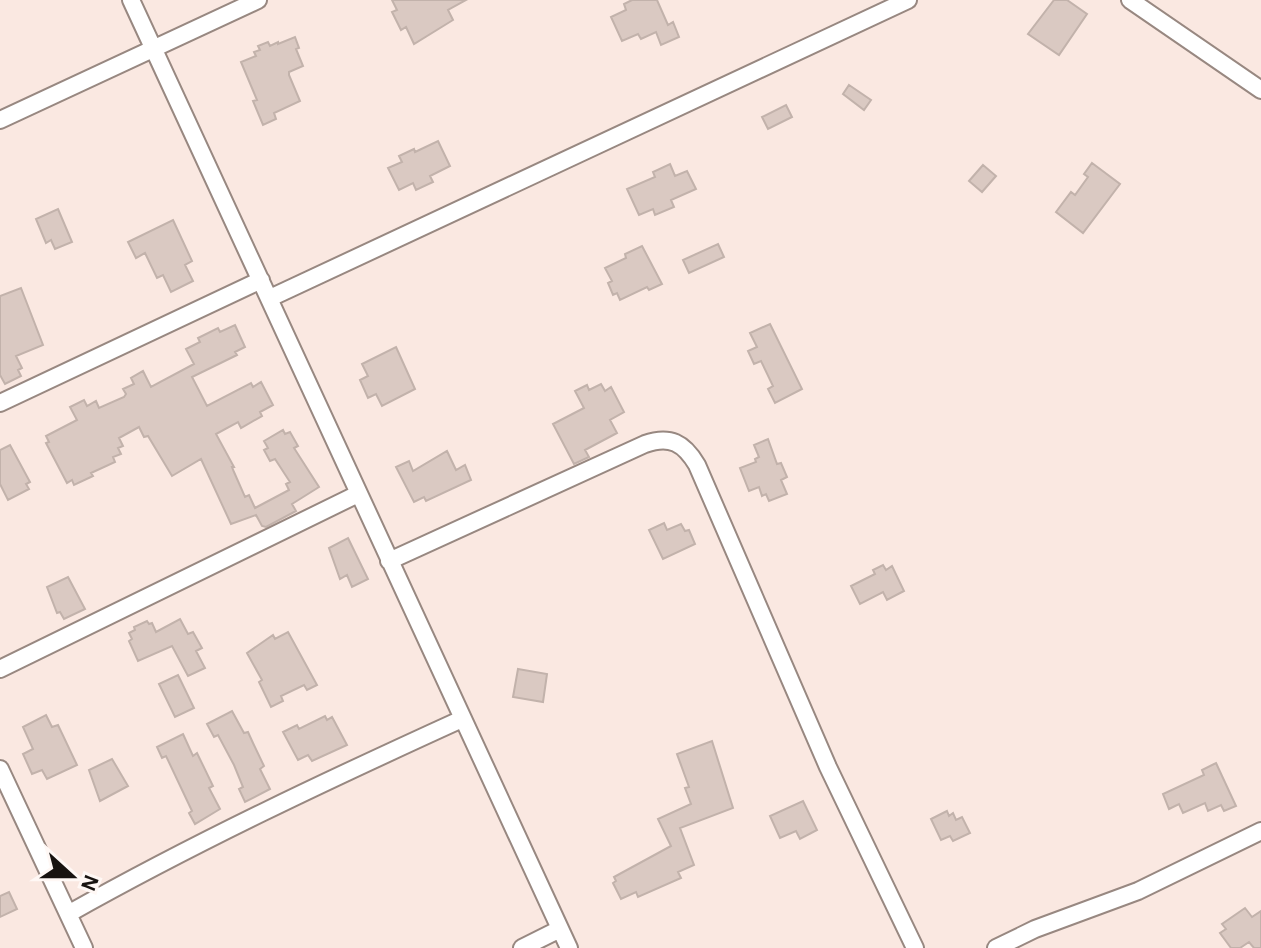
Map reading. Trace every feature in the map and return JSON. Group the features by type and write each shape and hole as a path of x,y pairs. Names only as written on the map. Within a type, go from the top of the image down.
{"street":[{"path":"131,0 569,948"},
{"path":"0,120 258,0"},
{"path":"270,298 908,0"},
{"path":"1130,0 1261,90"},
{"path":"0,403 261,280"},
{"path":"389,561 657,439 679,442 697,465 828,767 915,948"},
{"path":"0,669 358,494"},
{"path":"68,914 279,802 462,719"},
{"path":"0,769 84,948"},
{"path":"996,948 1035,929 1138,891 1261,831"},
{"path":"522,948 560,929"}],"building":[{"path":"392,0 466,0 448,10 453,20 414,44 406,27 401,30 392,12 397,10"},
{"path":"632,0 657,0 668,25 673,22 679,37 661,45 656,32 641,39 638,34 622,41 611,17 626,10 624,4"},
{"path":"1054,0 1067,0 1087,14 1059,55 1028,34"},
{"path":"295,37 303,66 289,72 289,75 300,101 274,113 276,119 263,125 253,101 257,100 241,62 256,56 254,52 260,50 258,46 268,42 270,46"},
{"path":"849,85 871,100 864,110 843,94"},
{"path":"786,105 792,117 768,129 762,117"},
{"path":"438,141 450,166 430,176 433,182 416,190 413,183 399,190 388,168 402,162 399,156"},
{"path":"1092,163 1120,184 1083,233 1056,212 1071,192 1075,195 1088,177 1084,174"},
{"path":"670,164 675,176 687,171 696,189 671,200 674,207 655,215 653,209 639,215 627,189 655,177 653,172"},
{"path":"983,165 996,176 982,192 969,181"},
{"path":"58,209 72,242 55,249 51,240 46,243 36,219"},
{"path":"173,220 192,261 185,265 193,281 171,292 163,275 157,278 145,253 136,258 128,242"},
{"path":"718,244 724,257 689,273 683,260"},
{"path":"642,246 662,284 649,290 647,287 620,300 617,293 613,295 608,283 612,281 605,268"},
{"path":"21,288 43,345 16,356 22,368 18,370 21,376 5,384 0,375 0,296"},
{"path":"770,324 802,389 775,403 768,389 773,386 761,361 754,364 748,351 757,347 750,333"},
{"path":"235,325 245,347 235,352 237,355 192,377 207,406 251,383 253,387 261,382 273,405 260,412 262,416 241,428 238,422 216,434 234,467 245,497 249,495 255,508 289,490 286,484 290,482 275,459 270,461 264,450 268,448 264,441 283,430 285,434 290,432 298,446 294,448 319,487 292,504 296,511 266,527 262,526 256,515 231,524 201,459 172,476 148,436 144,437 139,427 119,438 123,446 118,448 121,454 113,457 115,462 74,485 72,480 67,483 46,443 49,442 46,436 77,420 70,407 84,400 87,406 96,401 99,408 124,397 123,389 134,384 131,378 143,371 151,387 194,364 186,349 200,342 198,338 218,328 220,332"},
{"path":"396,347 415,389 382,406 376,394 368,398 360,380 368,376 362,364"},
{"path":"601,384 605,391 611,387 624,412 610,420 617,433 585,450 589,457 574,464 553,424 584,408 575,391 587,385 589,390"},
{"path":"768,439 777,464 781,463 787,477 781,480 787,494 769,501 766,494 762,496 759,487 749,491 740,468 756,462 755,459 759,457 754,445"},
{"path":"10,445 30,482 26,484 29,489 8,500 0,484 0,450"},
{"path":"447,451 456,470 465,465 471,480 426,501 424,497 414,502 396,467 409,461 413,471"},
{"path":"664,523 667,530 681,524 685,531 689,530 695,544 663,559 649,530"},
{"path":"348,538 368,579 352,587 347,575 340,579 329,548"},
{"path":"883,565 886,570 892,566 904,591 887,600 883,592 860,604 851,586 875,574 873,570"},
{"path":"68,577 85,609 64,619 60,612 57,613 47,587"},
{"path":"180,619 188,634 193,632 202,648 196,651 205,668 188,676 172,646 138,661 129,641 132,639 129,633 135,630 134,627 147,621 152,623 156,632"},
{"path":"288,632 317,685 307,690 304,685 281,696 283,701 271,707 259,682 262,680 247,653 273,635 275,639"},
{"path":"518,669 547,674 543,702 513,697"},
{"path":"178,675 194,708 175,717 159,684"},
{"path":"232,711 244,733 248,732 264,766 260,769 270,789 245,802 234,765 218,735 214,737 207,724"},
{"path":"46,715 52,727 58,725 77,765 47,779 42,770 32,774 23,754 33,749 23,727"},
{"path":"325,716 327,720 332,717 347,745 312,761 308,755 298,760 283,732 297,725 299,729"},
{"path":"183,734 193,756 197,753 220,809 195,824 166,756 162,758 157,747"},
{"path":"712,741 733,808 680,828 694,865 678,872 681,878 638,897 636,892 621,899 613,883 616,881 614,877 671,846 658,819 691,804 685,788 689,787 677,754"},
{"path":"112,759 128,786 100,801 89,770"},
{"path":"1216,763 1236,806 1224,811 1221,805 1208,811 1205,803 1183,813 1179,804 1169,809 1163,794 1204,775 1202,770"},
{"path":"803,801 817,830 800,839 796,831 780,838 770,816"},
{"path":"947,811 949,816 953,813 956,820 962,817 970,833 953,841 950,836 941,840 931,819"},
{"path":"9,892 17,909 0,917 0,896"},
{"path":"1245,908 1252,917 1261,911 1261,948 1254,948 1249,942 1240,948 1231,948 1220,933 1226,929 1222,924"}]}
